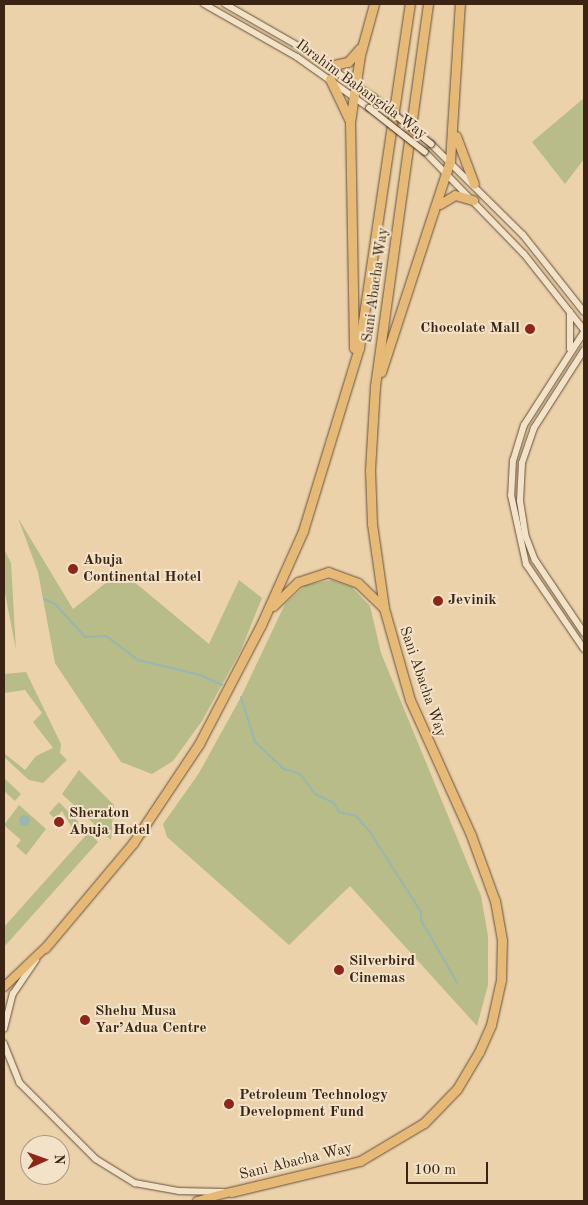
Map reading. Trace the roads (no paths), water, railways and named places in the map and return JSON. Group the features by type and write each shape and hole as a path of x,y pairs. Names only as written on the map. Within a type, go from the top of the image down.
{"highway":[{"path":"353,372 350,122 354,83 374,4"},
{"name":"Sani Abacha Way","path":"45,948 133,843 199,744 261,625 311,507 353,372 410,4"},
{"name":"Sani Abacha Way","path":"197,1201 335,1169 410,1134 457,1089 492,1025 502,960 495,902 475,843 410,700 384,608 370,470 376,386 428,4"},
{"path":"376,386 440,204 450,161 460,4"},
{"path":"330,66 348,62 363,43"},
{"path":"330,79 350,122"},
{"path":"454,121 458,148 474,184"},
{"path":"440,204 455,195 473,200"},
{"path":"268,610 298,582 328,572 358,582 384,608"},
{"path":"4,987 45,948"}],"main road":[{"name":"Ibrahim Babangida Way","path":"204,4 330,79 425,152 473,200 570,310 584,331"},
{"name":"Ibrahim Babangida Way","path":"225,4 330,66 373,97 431,144 474,184 581,304 584,312"},
{"path":"570,310 570,352"},
{"path":"584,331 517,443 511,495 526,564 584,649"},
{"path":"584,350 534,428 522,464 520,501 526,537 535,560 584,632"},
{"path":"577,360 584,359"}],"street":[{"path":"4,1029 13,994 45,948"},
{"path":"4,1043 20,1083 72,1138 117,1172 135,1183 162,1189 231,1192"}],"water":[{"path":"24,814 30,820 24,826 18,820"}],"waterway":[{"path":"44,599 55,604 85,637 106,636 138,660 200,675 222,685"},
{"path":"241,697 255,742 284,769 300,774 315,794 334,803 339,812 356,816 370,832 421,912 421,920 458,984"}],"place":[{"name":"Chocolate Mall","path":"530,329"},
{"name":"Abuja Continental Hotel","path":"73,569"},
{"name":"Jevinik","path":"438,601"},
{"name":"Sheraton Abuja Hotel","path":"59,822"},
{"name":"Silverbird Cinemas","path":"339,970"},
{"name":"Shehu Musa Yar’Adua Centre","path":"85,1020"},
{"name":"Petroleum Technology Development Fund","path":"229,1104"}]}
